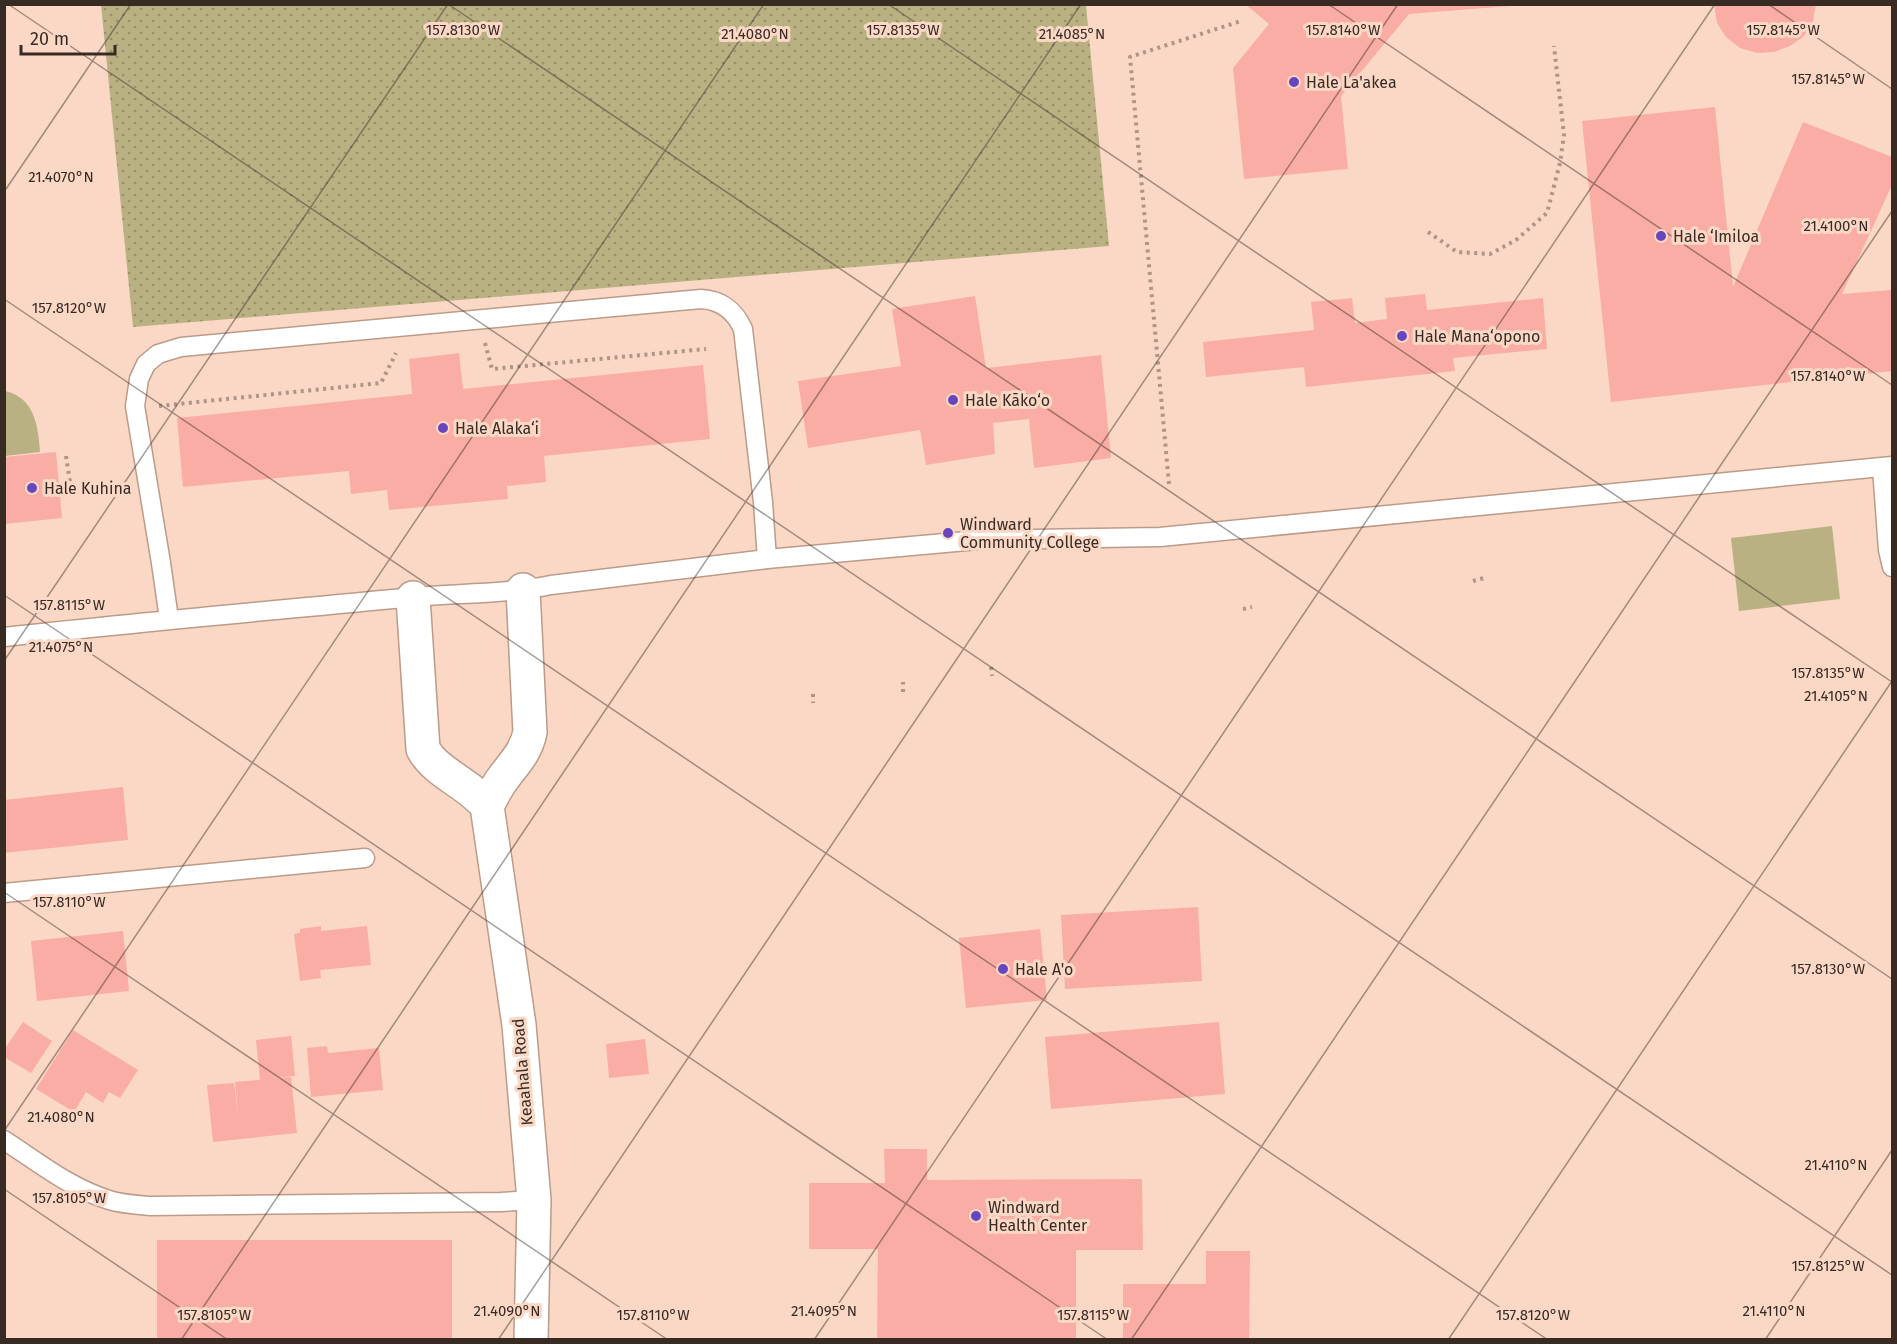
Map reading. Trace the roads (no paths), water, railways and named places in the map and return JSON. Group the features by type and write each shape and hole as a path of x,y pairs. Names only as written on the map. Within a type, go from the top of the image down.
{"street":[{"path":"412,597 423,749 434,764 471,789 488,806 503,777 520,757 528,739 523,590"},
{"name":"Keaahala Road","path":"488,806 519,1025 534,1200 531,1340"}],"lane":[{"path":"168,619 135,406 139,378 146,364 158,354 181,347 701,299 717,302 738,318 743,329 763,502 767,559"},
{"path":"4,637 168,619 412,597 523,590 767,559 978,540 1160,537 1887,467 1888,550 1893,567"},
{"path":"4,893 365,858"},
{"path":"4,1140 73,1185 111,1200 130,1204 150,1206 534,1200"}],"place":[{"name":"Hale La'akea","path":"1294,82"},
{"name":"Hale ‘Imiloa","path":"1661,236"},
{"name":"Hale Mana‘opono","path":"1402,336"},
{"name":"Hale Kāko‘o","path":"953,400"},
{"name":"Hale Alaka‘i","path":"443,428"},
{"name":"Hale Kuhina","path":"32,488"},
{"name":"Windward Community College","path":"948,533"},
{"name":"Hale A'o","path":"1003,969"},
{"name":"Windward Health Center","path":"976,1216"}]}
